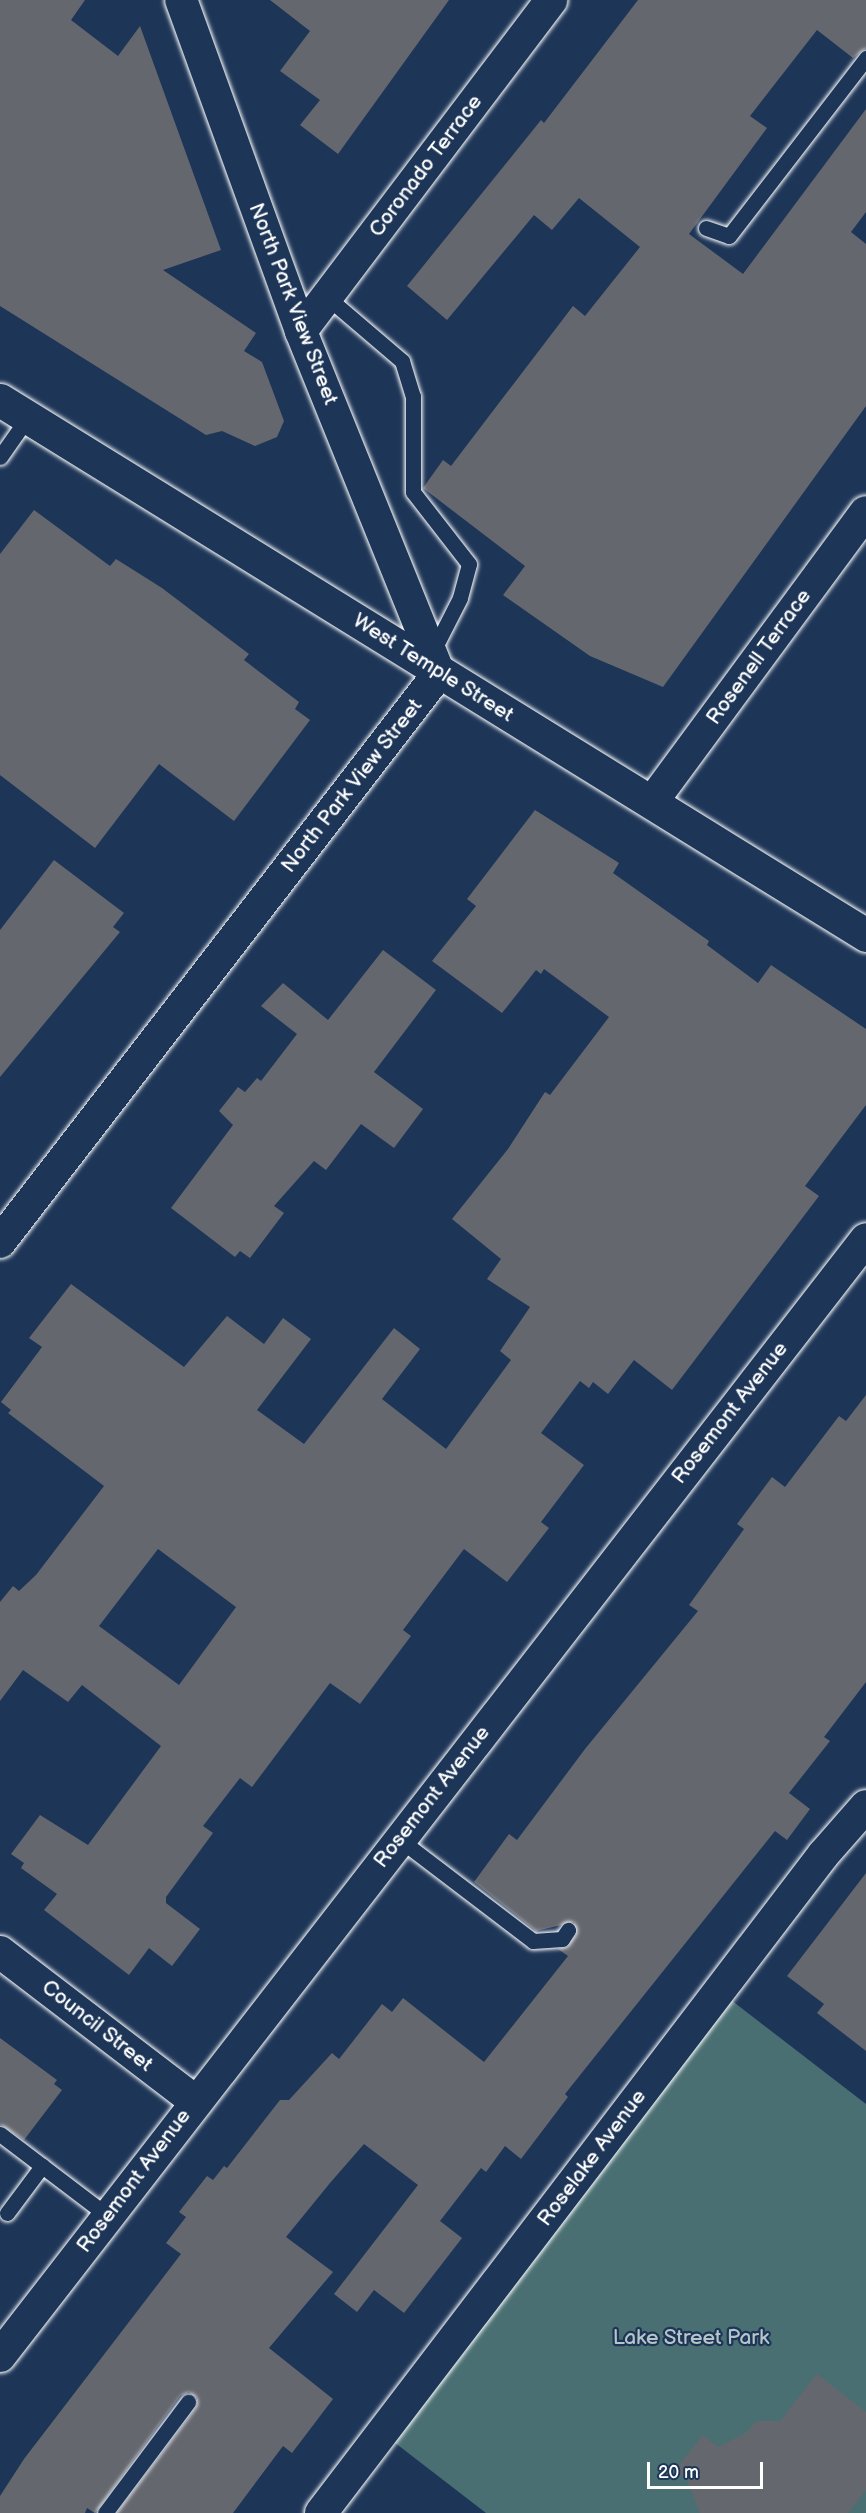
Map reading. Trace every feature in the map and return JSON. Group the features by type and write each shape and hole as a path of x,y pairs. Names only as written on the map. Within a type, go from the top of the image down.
{"main road":[{"name":"West Temple Street","path":"0,399 435,663 866,935"}],"street":[{"name":"North Park View Street","path":"0,1242 435,663 301,331 181,0"},
{"name":"Coronado Terrace","path":"301,331 551,0"},
{"name":"Rosenell Terrace","path":"652,802 866,512"},
{"name":"Rosemont Avenue","path":"0,2356 195,2101 866,1239"},
{"name":"Roselake Avenue","path":"321,2513 823,1855 866,1806"},
{"name":"Council Street","path":"0,1952 195,2101"}],"lane":[{"path":"706,228 729,236 866,58"},
{"path":"327,297 402,361 413,396 413,492 469,564 460,598 435,663"},
{"path":"0,457 28,417"},
{"path":"399,1839 533,1941 562,1939 568,1930"},
{"path":"0,2134 108,2216"},
{"path":"7,2213 42,2166"},
{"path":"105,2513 188,2402"}],"green space":[{"name":"Lake Street Park","path":"731,2000 866,2104 866,2513 486,2513 390,2439"}],"building":[{"path":"0,0 85,0 71,20 118,56 140,26 221,250 163,270 256,333 244,351 262,362 284,421 277,437 255,446 222,431 206,435 0,306"},
{"path":"270,0 449,0 338,154 300,125 320,100 280,71 310,31"},
{"path":"638,0 866,0 866,48 853,58 817,30 750,116 767,128 689,234 743,274 866,109 866,212 851,232 866,244 866,406 663,687 590,656 503,595 525,566 423,488 443,460 451,466 573,306 585,316 640,247 579,198 552,230 534,215 447,320 407,286 541,120 544,123"},
{"path":"34,510 110,566 116,559 162,588 249,654 244,660 299,702 295,709 310,720 234,821 159,764 95,848 0,775 0,554"},
{"path":"535,810 619,863 613,873 709,941 707,945 758,983 771,965 866,1029 866,1105 805,1186 819,1196 672,1390 634,1360 608,1394 593,1382 589,1388 580,1381 541,1433 584,1465 541,1522 549,1528 507,1582 464,1549 403,1630 411,1636 360,1704 330,1683 252,1787 240,1778 203,1826 213,1833 166,1897 166,1903 200,1929 172,1966 149,1948 129,1975 44,1910 57,1894 21,1868 24,1863 11,1854 40,1815 88,1845 161,1746 82,1685 68,1702 23,1670 0,1701 0,1602 13,1586 19,1591 36,1575 104,1486 8,1413 11,1410 1,1402 42,1347 29,1338 71,1284 184,1367 227,1316 264,1344 283,1318 311,1339 257,1410 304,1444 394,1328 420,1349 382,1399 446,1449 511,1360 500,1351 530,1307 487,1279 501,1259 452,1219 508,1149 545,1092 550,1095 609,1017 544,969 541,974 536,970 502,1013 432,961 476,906 467,899","holes":["158,1549 236,1607 179,1685 99,1626"]},
{"path":"54,860 124,913 113,927 120,932 0,1077 0,930"},
{"path":"383,950 436,990 374,1072 423,1109 394,1148 361,1124 326,1170 314,1161 274,1206 284,1213 250,1258 240,1251 235,1257 171,1208 233,1125 219,1111 238,1087 245,1092 257,1078 261,1081 297,1034 261,1006 283,983 328,1020"},
{"path":"866,1395 866,1682 824,1737 830,1741 789,1793 810,1809 787,1840 775,1831 565,2094 568,2097 521,2159 505,2146 486,2172 481,2168 440,2221 462,2238 404,2313 374,2290 357,2312 334,2294 418,2185 364,2144 330,2183 286,2237 333,2272 269,2348 333,2399 292,2453 283,2446 233,2513 117,2513 196,2408 197,2398 189,2392 180,2396 95,2513 87,2508 85,2513 0,2513 0,2496 24,2459 181,2254 166,2243 186,2217 179,2212 207,2176 213,2180 224,2166 227,2168 280,2100 289,2100 332,2053 339,2059 382,2004 392,2012 403,1998 484,2062 568,1956 558,1949 567,1947 576,1935 574,1922 536,1931 474,1882 509,1834 517,1840 585,1749 698,1611 689,1605 744,1529 737,1524 772,1477 785,1487 839,1416 846,1421"},
{"path":"866,1873 866,2051 817,2013 824,2004 787,1976"},
{"path":"0,2038 57,2080 54,2084 62,2090 24,2140 0,2124"},
{"path":"817,2374 866,2412 866,2490 848,2513 700,2513 686,2478 675,2470 703,2435 718,2447 744,2434 757,2421 780,2421"}]}
